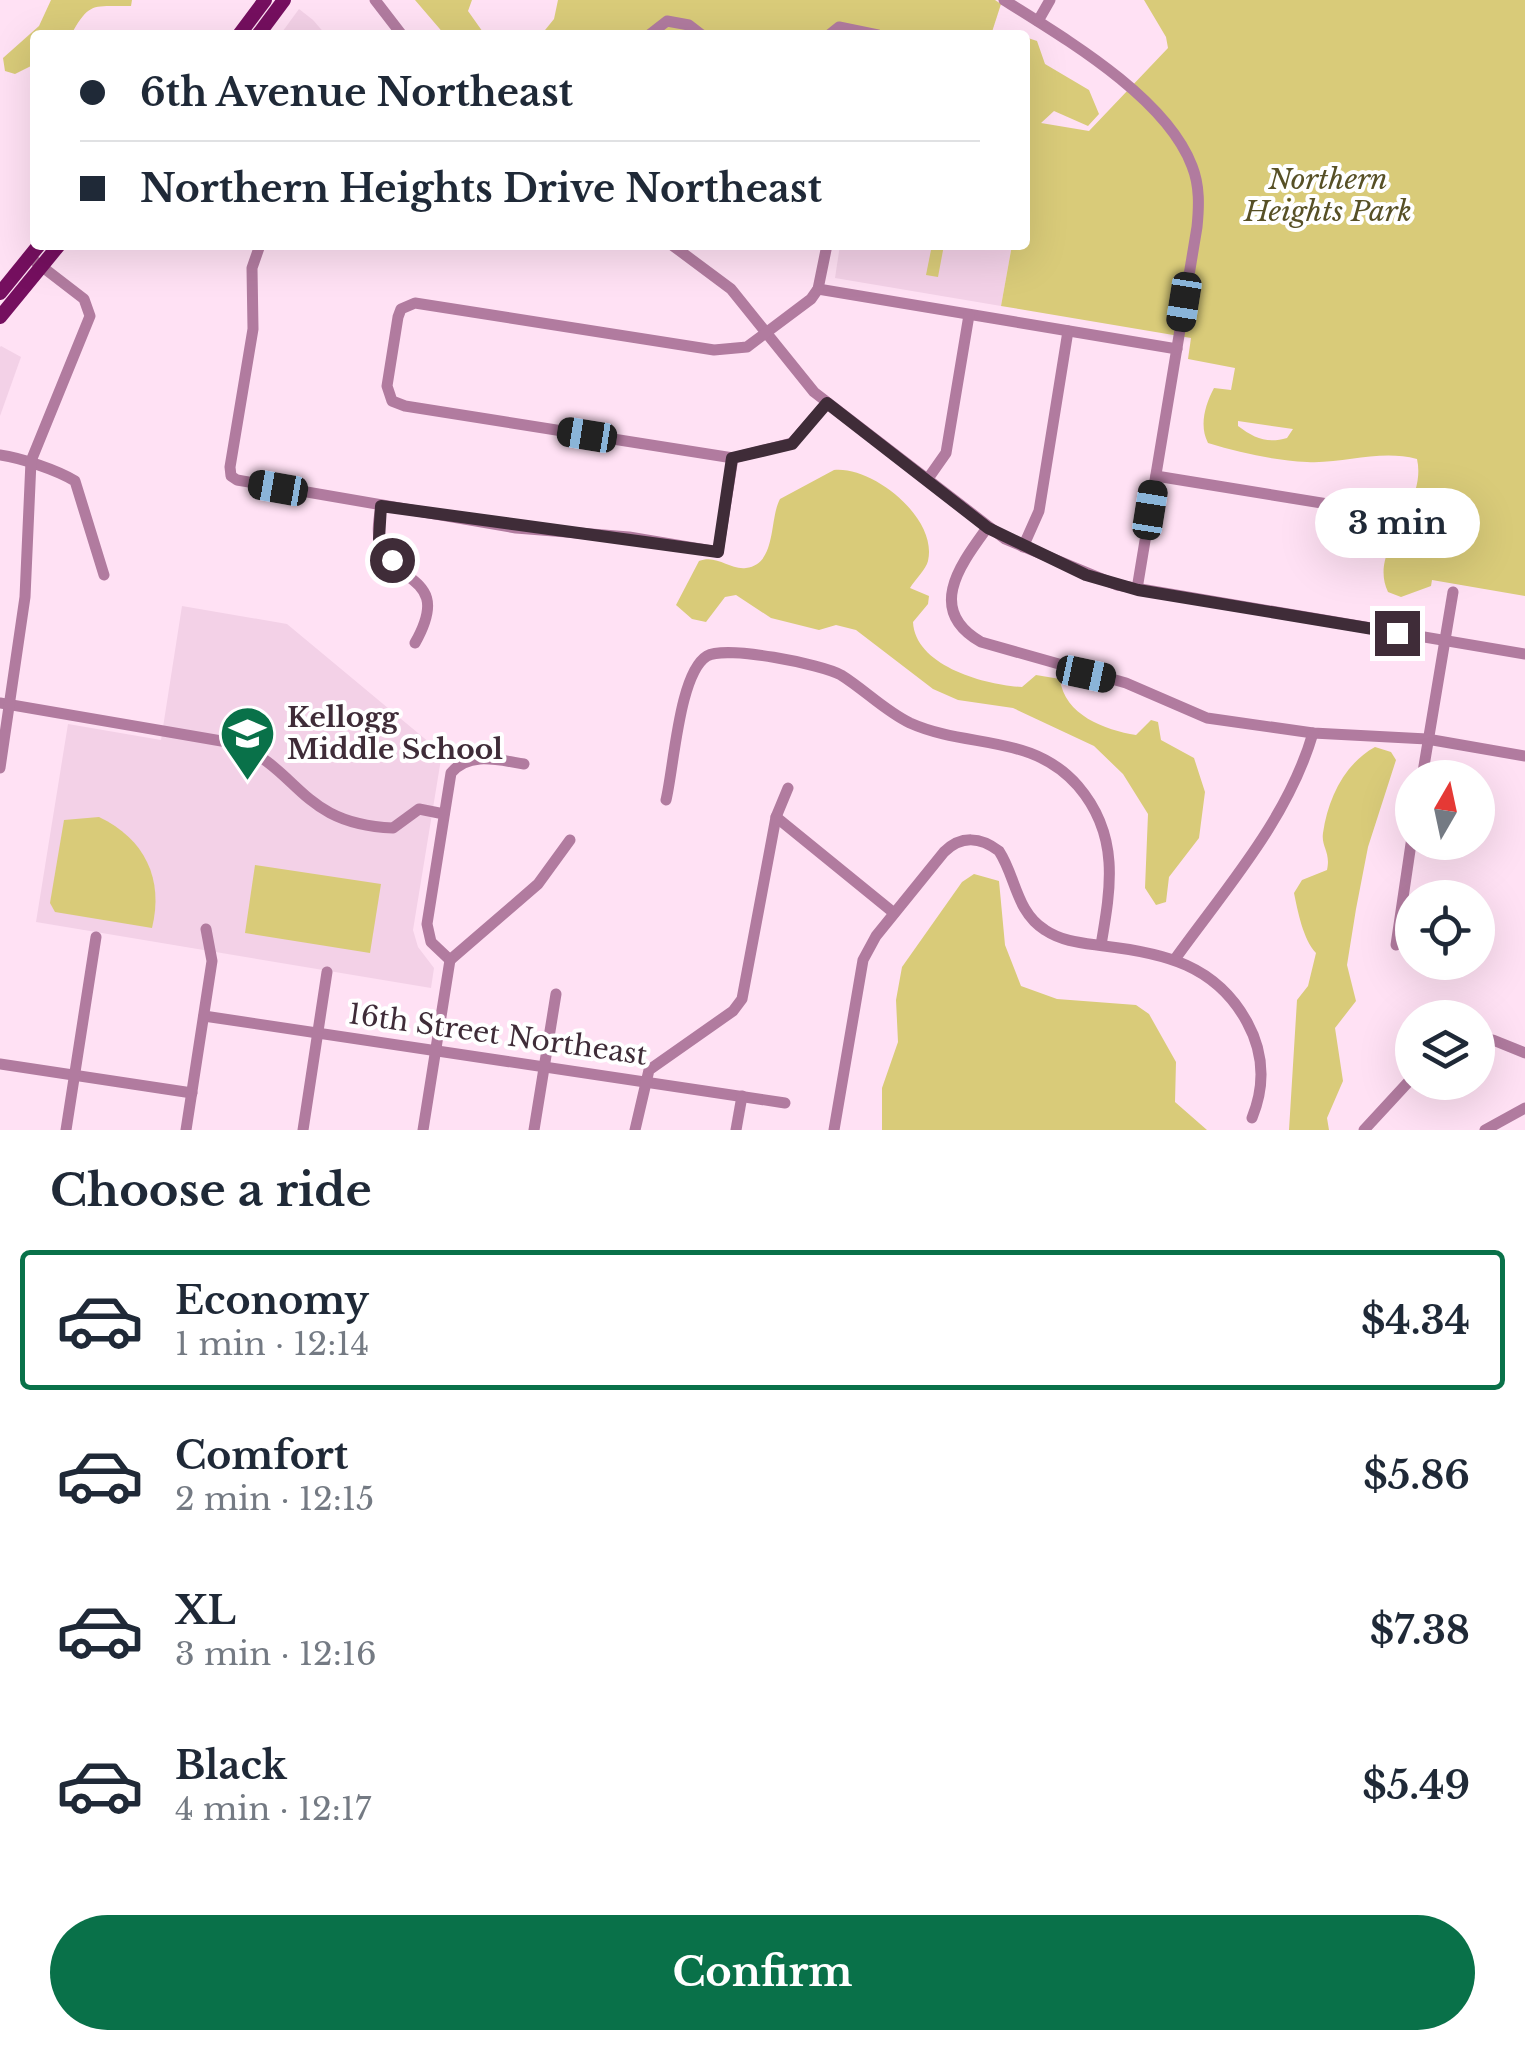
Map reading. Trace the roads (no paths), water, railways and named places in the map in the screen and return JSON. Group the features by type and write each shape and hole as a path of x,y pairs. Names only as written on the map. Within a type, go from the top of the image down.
{"main road":[{"path":"243,30 260,7 284,0"},
{"path":"0,292 36,256"},
{"path":"0,317 36,256"}],"street":[{"path":"375,0 398,30"},
{"path":"1004,0 1110,74 1150,109 1178,141 1192,166 1198,194 1197,227 1138,590"},
{"path":"1038,21 1050,0"},
{"path":"655,30 666,21 695,30"},
{"path":"258,250 252,268 253,329 230,476 381,506 718,552 732,458"},
{"path":"679,250 731,289 800,378 827,403 988,528 1023,548 1086,575 1138,590 1525,654"},
{"path":"826,250 818,289 767,333 737,350 714,350 415,303 401,309 388,395 398,404 732,458 792,444 827,403"},
{"path":"0,768 5,704 28,564 31,460 90,312 84,299 36,256"},
{"path":"818,289 1177,349"},
{"path":"928,480 946,453 969,315"},
{"path":"1023,548 1039,511 1068,332"},
{"path":"0,455 31,460 46,472 72,478 78,485 104,575"},
{"path":"1156,476 1389,514"},
{"path":"381,506 378,526 383,550 419,582 426,598 423,629 415,643"},
{"path":"988,528 951,586 954,612 970,636 1016,654 1126,683 1207,718 1313,733 1427,739 1525,756"},
{"path":"1424,760 1452,592"},
{"path":"666,800 688,680 708,655 729,652 830,670 912,724 1022,748 1066,774 1095,809 1109,847 1112,876 1102,946"},
{"path":"5,704 233,743 260,757 324,811 355,824 393,828 419,809 444,814"},
{"path":"1175,959 1280,811 1305,761 1313,733"},
{"path":"450,960 436,948 427,930 451,772 460,763 486,759 524,764"},
{"path":"635,1130 644,1080 655,1063 733,1011 742,999 776,817 788,788"},
{"path":"776,817 894,913"},
{"path":"834,1130 863,960 894,913 950,846 974,839 1000,851 1034,922 1056,936 1175,959 1208,975 1224,989 1253,1032 1262,1085 1252,1118"},
{"path":"422,1130 450,960 538,884 570,840"},
{"path":"186,1130 212,954 206,929"},
{"path":"66,1130 96,937"},
{"path":"303,1130 327,972"},
{"path":"534,1130 556,994"},
{"name":"16th Street Northeast","path":"204,1016 785,1103"},
{"path":"1495,1045 1525,1053"},
{"path":"0,1064 192,1093"},
{"path":"736,1130 742,1096"},
{"path":"1364,1130 1395,1096"},
{"path":"1485,1130 1525,1108"}],"place":[{"name":"Kellogg Middle School","path":"248,782"}],"park label":[{"name":"Northern Heights Park","path":"1328,195"}]}
